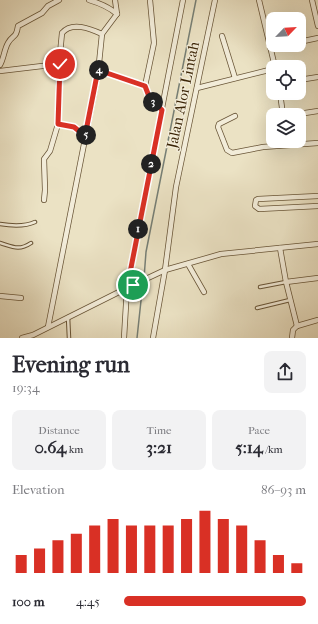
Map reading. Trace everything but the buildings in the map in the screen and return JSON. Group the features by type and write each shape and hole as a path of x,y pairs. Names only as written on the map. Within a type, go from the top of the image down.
{"street":[{"path":"0,66 4,59 7,44 17,34 18,26 37,16 48,6 59,0"},
{"path":"89,0 103,5 116,14"},
{"path":"48,327 98,70 102,34 116,14 115,0"},
{"path":"150,0 154,43 145,86 150,99 162,110"},
{"path":"124,338 127,288 183,0"},
{"name":"Jalan Alor Lintah","path":"153,338 176,187 215,0"},
{"path":"259,0 266,29"},
{"path":"312,0 316,7 318,26"},
{"path":"44,200 44,159 50,151 58,124 61,37 65,30 75,27 82,27 102,34"},
{"path":"222,36 235,78"},
{"path":"306,41 318,38"},
{"path":"0,71 60,64"},
{"path":"98,70 145,86"},
{"path":"197,88 266,70"},
{"path":"306,79 318,77"},
{"path":"306,113 318,111"},
{"path":"235,116 220,124 218,127 230,152 235,153 266,146"},
{"path":"58,124 74,127 85,136"},
{"path":"306,143 318,143"},
{"path":"318,196 258,199 255,203 255,206 259,209 318,206"},
{"path":"22,338 34,336 48,327 162,271 220,254 318,244"},
{"path":"280,248 286,282 297,326"},
{"path":"188,264 204,292"},
{"path":"286,282 318,278"},
{"path":"0,296 21,298"},
{"path":"292,338 293,330 297,326 318,320"}],"lane":[{"path":"0,224 20,226 30,225 35,222"},
{"path":"0,243 18,248 22,248 31,243"},
{"path":"260,287 286,282"},
{"path":"257,308 291,300"},
{"path":"68,317 69,338"}],"waterway":[{"path":"144,278 146,252 196,0"},
{"path":"137,338 143,282"}],"route":[{"path":"60,64 58,124 74,127 85,136 98,70 145,86 150,99 162,110 127,288 133,285"}]}
